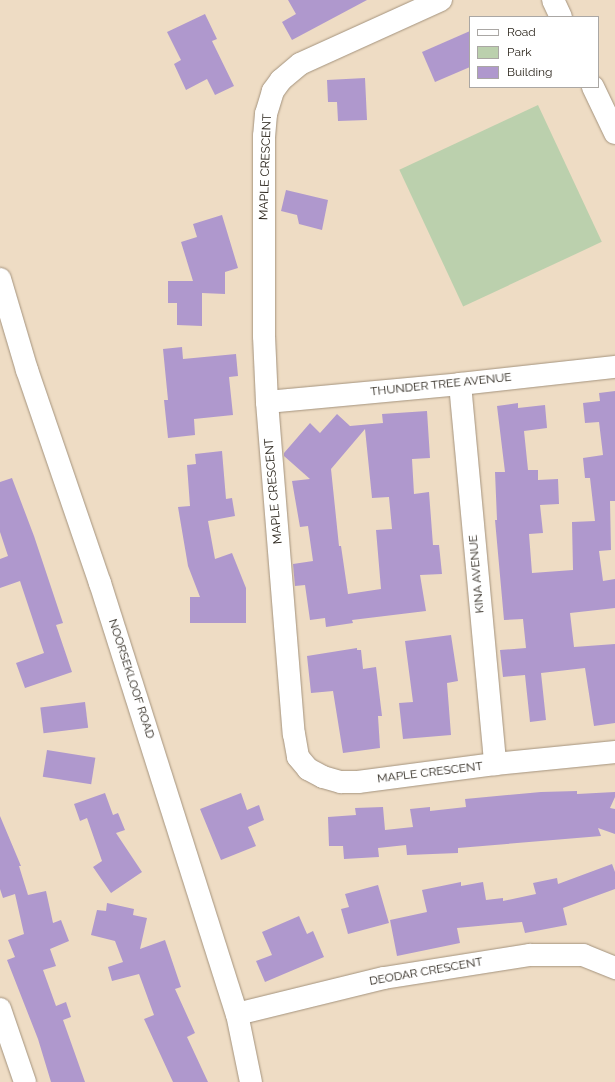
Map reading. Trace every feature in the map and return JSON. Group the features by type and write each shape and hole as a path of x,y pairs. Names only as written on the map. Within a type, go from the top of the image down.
{"street":[{"name":"MAPLE CRESCENT","path":"441,0 314,57 289,72 273,91 266,114 264,136 264,336 267,402 294,726 298,757 308,769 323,777 342,782 358,782 495,764 615,752"},
{"path":"553,0 560,16"},
{"path":"593,88 615,133"},
{"name":"NOORSEKLOOF ROAD","path":"0,279 27,370 100,584 237,1014 251,1082"},
{"name":"THUNDER TREE AVENUE","path":"267,402 460,384 615,367"},
{"name":"KINA AVENUE","path":"460,384 495,764"},
{"name":"DEODAR CRESCENT","path":"237,1014 384,978 530,955 584,955 615,968"},
{"path":"0,1009 25,1082"}],"green space":[{"path":"538,105 602,242 463,307 399,170"}],"building":[{"path":"288,0 367,0 292,40 282,22 296,14"},
{"path":"205,14 217,39 212,41 234,86 215,95 207,79 186,90 174,64 181,60 167,32"},
{"path":"469,31 469,67 435,82 422,52"},
{"path":"365,78 367,120 338,121 337,102 328,102 327,80"},
{"path":"286,190 328,200 322,230 299,224 297,215 281,211"},
{"path":"222,215 238,268 225,272 225,294 202,293 202,326 177,325 177,303 168,303 168,281 193,281 181,242 197,237 193,224"},
{"path":"182,347 183,359 236,354 238,376 229,377 233,415 194,419 195,435 168,438 164,400 168,400 163,349"},
{"path":"615,391 615,501 610,501 611,550 599,551 603,581 615,579 615,608 570,613 574,647 615,644 615,723 594,726 585,668 541,673 546,720 530,722 525,675 503,677 500,650 526,648 523,619 504,620 495,520 497,520 495,472 505,472 497,406 518,403 518,408 545,405 547,428 524,431 528,470 538,470 538,480 558,479 559,504 540,505 543,533 529,534 532,573 573,570 572,522 595,521 590,478 585,478 583,458 603,455 599,422 585,423 583,403 600,401 599,393"},
{"path":"427,411 430,458 412,459 414,494 429,492 433,545 439,545 442,574 420,575 426,611 352,620 353,623 326,627 325,618 310,620 305,585 295,586 293,564 313,561 308,526 300,527 292,481 310,479 284,456 284,453 310,423 320,433 337,414 350,426 383,423 382,414","holes":["365,429 372,498 389,497 392,529 376,530 381,589 348,594 341,546 339,546 331,469"]},
{"path":"222,451 226,499 232,498 235,516 208,521 215,559 232,553 246,588 246,623 190,623 190,597 200,597 188,566 178,507 190,506 187,465 196,464 195,454"},
{"path":"12,478 34,536 63,623 56,625 72,672 25,688 16,663 44,653 20,581 0,588 0,559 8,556 0,532 0,482"},
{"path":"451,635 458,681 447,683 451,735 403,739 399,703 413,702 405,641"},
{"path":"357,648 357,650 361,650 363,669 376,667 382,716 378,716 380,748 343,753 333,691 311,693 307,656"},
{"path":"85,702 88,728 44,733 40,707"},
{"path":"47,750 95,758 91,784 43,777"},
{"path":"577,791 577,794 615,792 615,797 610,808 615,809 615,834 598,828 601,836 458,848 458,853 407,855 406,845 378,848 379,857 344,859 343,846 329,846 328,817 356,815 355,808 383,807 385,830 413,827 410,809 430,807 430,811 466,807 465,799 541,792"},
{"path":"105,793 113,815 118,813 125,830 116,833 142,872 111,893 93,867 102,861 87,818 80,821 74,804"},
{"path":"241,793 247,810 259,805 264,820 248,827 256,846 221,860 200,809"},
{"path":"0,816 21,866 19,866 28,895 46,891 53,923 61,920 69,941 50,949 56,966 43,970 56,1006 66,1002 71,1017 63,1020 85,1082 51,1082 38,1039 7,960 15,957 8,940 24,934 15,894 3,898 0,889"},
{"path":"612,864 615,872 615,889 563,908 567,925 525,933 522,922 457,928 460,943 397,956 390,920 427,912 422,890 461,882 461,886 483,882 486,900 503,898 503,901 536,894 533,883 557,878 558,884"},
{"path":"378,885 389,923 348,934 341,909 349,907 345,894"},
{"path":"107,903 134,909 133,915 147,918 140,949 165,940 181,987 175,989 195,1033 187,1037 208,1082 173,1082 144,1019 154,1015 139,974 112,981 108,967 123,962 115,941 91,935 97,910 106,911"},
{"path":"299,916 307,934 313,931 324,957 265,982 256,961 272,955 262,932"}]}
